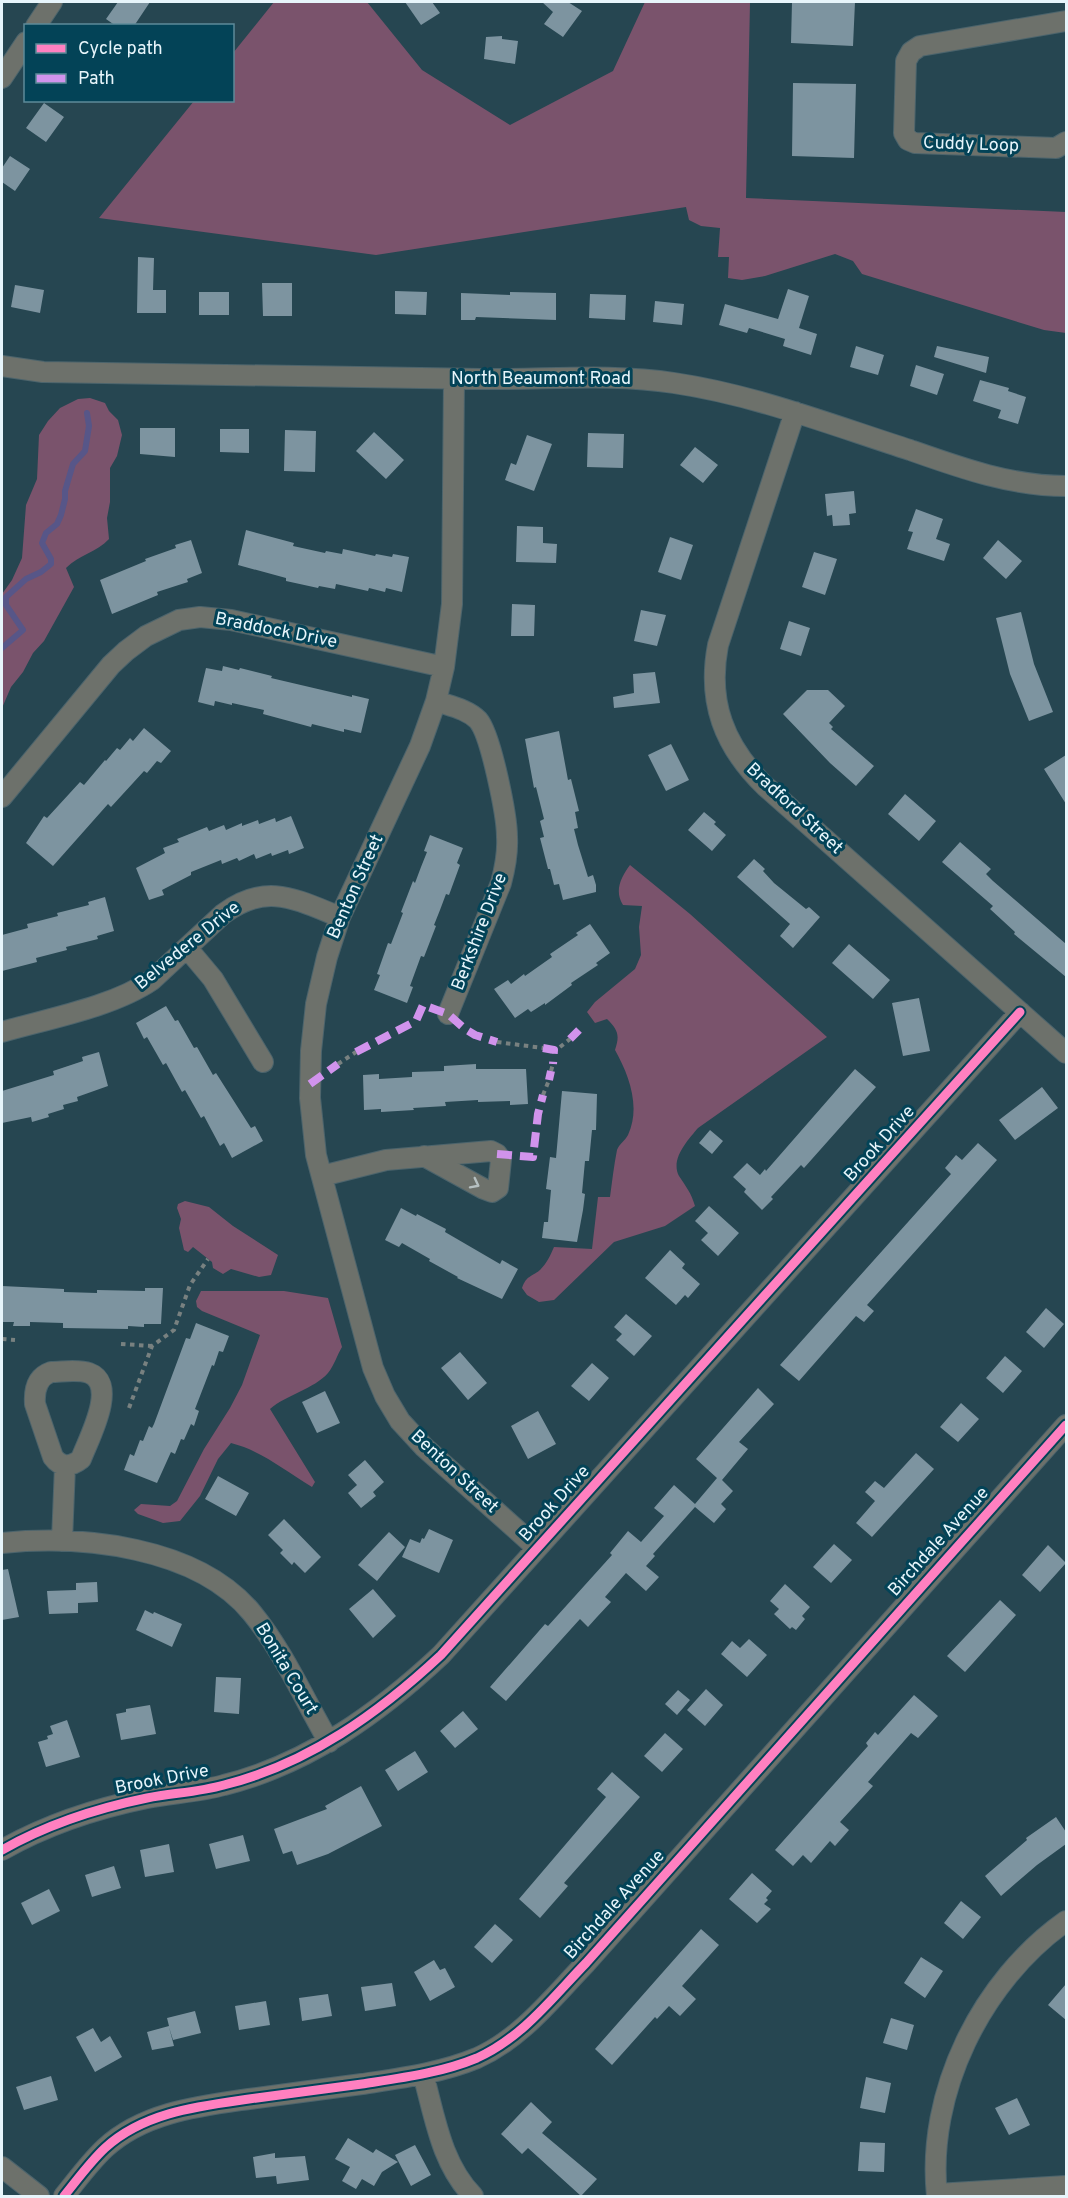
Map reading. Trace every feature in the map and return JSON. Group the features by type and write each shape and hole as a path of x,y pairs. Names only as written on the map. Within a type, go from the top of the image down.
{"street":[{"path":"37,24 52,2"},
{"name":"Cuddy Loop","path":"1066,21 920,46 911,52 906,61 904,133 908,140 915,143 1056,148 1066,142"},
{"path":"2,78 24,45"},
{"name":"North Beaumont Road","path":"2,366 43,372 454,379 621,379 670,382 719,390 795,412 991,477 1033,484 1066,486"},
{"name":"Benton Street","path":"454,379 452,604 444,667 436,701 410,771 340,917 327,957 316,1004 311,1051 310,1098 316,1155 373,1368 385,1396 400,1421 424,1447 537,1548"},
{"name":"Bradford Street","path":"795,412 718,645 714,682 718,711 726,736 750,772 765,786 1066,1053"},
{"name":"Braddock Drive","path":"2,797 111,665 146,636 179,621 200,617 231,620 444,667"},
{"name":"Berkshire Drive","path":"436,701 471,715 486,732 506,819 507,835 505,867 501,883 448,1014"},
{"name":"Belvedere Drive","path":"2,1032 126,995 152,980 235,905 260,896 289,897 340,917"},
{"path":"187,948 213,979 263,1062"},
{"name":"Brook Drive","path":"2,1850 53,1826 100,1810 148,1798 223,1786 286,1763 329,1742 369,1717 406,1687 441,1655 773,1289 1020,1012"},
{"path":"322,1176 369,1163 424,1156"},
{"path":"85,1372 97,1378 103,1402 81,1459 75,1464 65,1466 56,1462 53,1456 34,1404 34,1396 44,1374 85,1372"},
{"name":"Birchdale Avenue","path":"64,2196 106,2147 145,2122 169,2113 423,2074 478,2057 500,2046 524,2027 586,1963 1066,1425"},
{"path":"62,1541 65,1466"},
{"name":"Bonita Court","path":"2,1543 62,1541 131,1549 184,1563 200,1571 229,1590 268,1634 329,1742"},
{"path":"1066,1921 1032,1950 1006,1980 982,2012 964,2047 942,2107 937,2144 937,2195 1066,2186"},
{"path":"423,2074 445,2154 456,2176 473,2196"},
{"path":"2,2167 39,2196"}],"path":[{"path":"560,1047 570,1038"},
{"path":"497,1042 543,1048"},
{"path":"338,1065 356,1052"},
{"path":"551,1071 553,1064"},
{"path":"543,1095 549,1080"},
{"path":"129,1408 152,1346 174,1330 190,1285 208,1259"},
{"path":"2,1339 15,1340"},
{"path":"121,1344 152,1346"}],"shaded area":[{"path":"274,2 367,2 422,70 510,125 613,71 645,2 750,2 746,198 1066,212 1066,333 1044,330 862,274 853,261 835,254 765,276 742,280 728,278 729,257 718,257 720,228 701,226 689,220 686,207 376,255 99,218 193,102 234,102 234,52"},
{"path":"90,398 105,403 118,420 122,435 117,456 110,468 110,502 107,518 109,539 66,568 74,587 44,641 33,653 23,672 11,687 2,708 2,594 12,580 22,558 26,505 37,479 39,435 60,408 78,399"},
{"path":"630,865 690,914 827,1037 698,1128 690,1138 678,1157 677,1170 695,1206 665,1226 614,1242 554,1300 539,1302 527,1295 522,1288 527,1279 545,1265 554,1247 592,1249 598,1197 610,1197 617,1150 628,1135 632,1124 632,1091 615,1050 618,1036 616,1030 607,1019 595,1023 587,1012 595,1002 635,969 641,955 639,927 642,906 623,905 619,895 621,879"},
{"path":"185,1201 209,1207 233,1226 278,1255 271,1275 259,1277 231,1269 223,1274 213,1268 212,1262 193,1247 188,1252 184,1250 179,1228 181,1219 177,1208 178,1204"},
{"path":"201,1291 284,1291 328,1298 342,1347 330,1370 322,1379 270,1409 315,1482 312,1487 263,1456 231,1443 218,1459 200,1496 180,1521 163,1523 138,1514 134,1510 141,1504 170,1506 177,1501 204,1449 242,1385 260,1335 202,1311 197,1307 196,1301"}],"building":[{"path":"118,2 150,2 135,24 113,24 106,19"},
{"path":"405,2 432,2 440,13 421,25"},
{"path":"542,2 568,2 582,11 563,37 544,24 553,12"},
{"path":"792,2 855,2 853,46 791,43"},
{"path":"502,36 502,39 518,41 515,64 484,59 486,37"},
{"path":"793,83 856,84 854,158 792,156"},
{"path":"44,103 64,117 46,142 26,128"},
{"path":"10,156 30,169 15,191 2,182 2,168"},
{"path":"138,257 154,258 153,290 166,290 166,313 137,313"},
{"path":"262,283 292,283 292,316 263,316"},
{"path":"15,285 44,290 40,313 11,307"},
{"path":"788,289 809,296 799,328 817,334 811,355 783,346 785,339 749,328 747,333 719,325 725,304 778,319"},
{"path":"395,291 427,292 426,315 395,314"},
{"path":"199,292 229,292 229,315 199,315"},
{"path":"510,292 556,293 556,320 476,317 475,320 461,320 461,293 510,295"},
{"path":"590,294 626,295 625,320 589,318"},
{"path":"655,301 684,304 682,325 653,322"},
{"path":"856,346 884,355 878,375 850,367"},
{"path":"937,346 989,357 986,373 934,357"},
{"path":"916,365 944,374 937,395 910,386"},
{"path":"980,380 1009,388 1008,391 1026,397 1018,424 998,418 1001,410 973,401"},
{"path":"140,428 175,428 175,457 140,454"},
{"path":"220,429 249,429 249,453 220,452"},
{"path":"285,430 316,431 315,472 284,471"},
{"path":"374,432 404,460 386,479 356,451"},
{"path":"588,433 624,434 623,468 587,467"},
{"path":"527,435 552,444 534,491 505,480 511,463 516,465"},
{"path":"695,447 718,465 703,483 680,465"},
{"path":"854,491 856,513 849,514 850,525 833,526 832,515 827,516 825,494"},
{"path":"916,509 943,519 936,539 950,544 944,561 907,549 913,532 908,531"},
{"path":"517,526 543,527 543,543 557,544 556,563 516,562"},
{"path":"246,530 294,543 293,546 325,553 326,551 342,554 343,549 375,556 376,554 392,557 393,554 409,557 402,592 386,588 385,592 369,588 368,591 336,584 335,589 319,586 318,588 286,581 286,578 238,565"},
{"path":"670,537 693,545 681,580 658,572"},
{"path":"191,540 202,573 187,579 188,582 157,592 158,595 112,614 100,580 146,561 145,559 176,548 175,545"},
{"path":"998,540 1022,561 1006,579 983,558"},
{"path":"814,552 837,559 825,595 802,587"},
{"path":"512,604 535,605 534,636 511,636"},
{"path":"641,610 666,615 657,646 634,641"},
{"path":"1021,612 1034,664 1053,712 1029,721 1010,674 996,618"},
{"path":"789,621 810,628 801,656 780,649"},
{"path":"223,666 369,699 361,733 344,729 344,732 312,724 311,727 263,714 264,710 232,703 232,705 215,701 214,706 198,702 206,668 222,671"},
{"path":"655,672 660,703 614,708 613,697 634,693 633,674"},
{"path":"807,690 828,690 845,706 829,723 833,727 831,729 874,766 856,786 830,763 783,714"},
{"path":"144,728 171,751 161,763 157,761 147,773 144,771 111,807 108,804 53,866 26,843 44,816 47,818 80,782 84,785 117,748 120,750 130,738 133,741"},
{"path":"559,731 568,780 571,779 579,811 575,812 578,828 574,829 588,877 593,875 596,885 596,892 563,900 559,884 554,885 550,869 548,869 540,838 544,837 540,821 544,819 536,787 534,788 525,739"},
{"path":"671,744 689,780 666,791 648,755"},
{"path":"1066,755 1066,804 1044,769"},
{"path":"905,794 936,821 919,841 888,814"},
{"path":"704,812 726,835 712,851 688,830"},
{"path":"291,816 304,848 289,854 288,850 272,856 271,853 256,859 254,854 239,861 237,858 222,864 221,860 191,872 191,875 162,890 164,895 149,900 136,868 165,853 163,848 179,842 177,839 207,827 209,831 224,825 226,830 242,823 242,826 258,820 259,824 275,818 276,822"},
{"path":"430,835 463,848 457,863 460,865 449,895 446,894 424,957 421,956 410,986 413,987 407,1003 374,990 388,943 391,944 413,881 415,883 427,852 424,851"},
{"path":"960,842 991,869 986,874 993,881 1066,944 1066,977 1014,934 1015,932 990,909 993,906 942,862"},
{"path":"754,859 765,869 763,871 774,883 806,909 809,907 820,917 793,948 780,936 790,924 737,877"},
{"path":"105,897 114,931 97,936 98,939 66,947 67,950 36,958 37,962 2,971 2,935 28,928 27,924 58,916 57,913 89,905 88,902"},
{"path":"590,924 610,953 596,963 598,965 571,983 572,985 545,1005 545,1003 531,1012 528,1009 515,1018 494,989 508,980 511,984 524,974 525,976 552,957 550,954"},
{"path":"849,944 890,980 873,999 832,963"},
{"path":"919,998 930,1051 903,1056 892,1003"},
{"path":"166,1006 175,1021 178,1020 194,1048 197,1047 213,1075 216,1073 251,1128 255,1126 263,1141 232,1158 224,1143 220,1146 204,1116 201,1118 185,1090 182,1092 166,1063 163,1065 147,1037 144,1039 136,1023"},
{"path":"99,1052 108,1086 77,1097 78,1101 63,1105 64,1109 48,1114 49,1117 32,1122 31,1117 2,1123 2,1091 54,1075 53,1071 83,1061 82,1057"},
{"path":"476,1064 476,1069 526,1069 528,1104 510,1105 510,1101 478,1102 478,1100 445,1102 446,1106 413,1108 414,1110 381,1112 381,1109 364,1110 363,1075 379,1074 379,1079 412,1077 412,1072 444,1071 444,1066"},
{"path":"855,1069 876,1087 804,1168 801,1165 762,1210 744,1192 746,1189 733,1177 747,1163 760,1175 765,1169 766,1171"},
{"path":"1042,1087 1058,1108 1015,1140 999,1120"},
{"path":"562,1091 597,1094 596,1130 592,1130 589,1161 585,1161 582,1193 585,1194 577,1242 542,1238 544,1222 548,1222 551,1190 546,1189 550,1157 556,1158"},
{"path":"710,1130 723,1141 712,1154 699,1143"},
{"path":"978,1143 997,1160 867,1305 874,1311 864,1322 856,1316 799,1381 780,1365 951,1174 945,1168 956,1155 962,1160"},
{"path":"709,1206 739,1233 718,1256 701,1240 708,1233 695,1221"},
{"path":"401,1208 446,1229 445,1232 500,1264 502,1260 518,1269 502,1299 457,1278 402,1243 399,1247 385,1240"},
{"path":"670,1250 685,1264 682,1268 700,1284 688,1298 685,1295 676,1305 645,1278"},
{"path":"2,1286 97,1293 97,1290 145,1291 145,1288 163,1288 161,1324 144,1324 144,1327 128,1326 128,1329 63,1328 63,1323 30,1322 30,1326 13,1326 14,1322 2,1322"},
{"path":"1046,1308 1064,1324 1044,1348 1026,1332"},
{"path":"626,1314 652,1336 634,1356 616,1340 622,1334 614,1327"},
{"path":"196,1323 229,1336 223,1352 219,1351 214,1366 212,1365 195,1409 199,1411 194,1426 191,1424 175,1454 171,1452 157,1483 124,1470 130,1454 134,1456 140,1440 143,1441 149,1426 152,1428 154,1424 186,1338 190,1339"},
{"path":"460,1352 487,1383 468,1400 441,1368"},
{"path":"1005,1356 1022,1371 1003,1393 986,1378"},
{"path":"592,1363 609,1378 589,1401 571,1386"},
{"path":"758,1388 774,1404 739,1442 748,1449 722,1480 733,1491 721,1504 726,1509 714,1523 695,1507 653,1554 655,1556 646,1566 659,1577 646,1591 626,1573 605,1597 611,1602 588,1627 580,1619 506,1701 490,1687 545,1624 548,1626 612,1555 610,1553 628,1531 641,1542 664,1516 654,1508 674,1485 695,1504 717,1478 696,1459"},
{"path":"325,1391 340,1423 317,1433 302,1402"},
{"path":"961,1403 979,1419 958,1442 940,1427"},
{"path":"538,1411 556,1444 528,1459 511,1426"},
{"path":"916,1453 934,1469 872,1537 856,1523 875,1501 865,1492 875,1481 884,1488"},
{"path":"365,1460 384,1482 373,1492 376,1496 361,1508 348,1493 357,1485 348,1475"},
{"path":"218,1476 249,1493 236,1516 205,1499"},
{"path":"284,1519 321,1557 305,1573 294,1562 292,1565 280,1553 283,1550 268,1535"},
{"path":"429,1529 453,1540 439,1573 402,1557 410,1539 420,1543"},
{"path":"389,1532 405,1547 377,1581 358,1565"},
{"path":"834,1544 852,1560 831,1583 813,1567"},
{"path":"1048,1545 1066,1563 1040,1592 1022,1575"},
{"path":"8,1569 19,1617 2,1620 2,1570"},
{"path":"97,1582 98,1602 78,1603 78,1613 49,1614 47,1591 76,1590 76,1583"},
{"path":"785,1584 810,1607 802,1616 805,1619 796,1630 792,1627 790,1629 774,1614 779,1609 770,1601"},
{"path":"373,1589 396,1616 373,1638 349,1609"},
{"path":"1000,1600 1016,1615 965,1672 947,1656"},
{"path":"145,1610 182,1624 172,1647 136,1630"},
{"path":"749,1639 767,1655 747,1677 721,1654 732,1641 740,1648"},
{"path":"216,1677 241,1678 239,1714 214,1712"},
{"path":"706,1689 723,1705 705,1726 687,1710"},
{"path":"678,1690 690,1700 677,1715 665,1704"},
{"path":"914,1695 938,1716 918,1738 911,1733 868,1782 873,1786 840,1822 849,1830 835,1846 830,1841 811,1863 803,1855 793,1866 775,1850 868,1746 866,1743 875,1732 878,1735"},
{"path":"150,1705 156,1734 121,1740 116,1714 126,1712 126,1709"},
{"path":"463,1711 478,1729 455,1748 440,1731"},
{"path":"67,1720 80,1757 46,1767 38,1742 48,1739 47,1736 53,1734 50,1726"},
{"path":"665,1733 683,1749 662,1772 644,1756"},
{"path":"415,1751 428,1772 398,1791 385,1770"},
{"path":"612,1772 640,1797 564,1883 568,1886 540,1918 519,1899 606,1797 597,1789"},
{"path":"361,1786 382,1826 328,1854 297,1865 292,1851 283,1854 274,1829 327,1809 325,1806"},
{"path":"1056,1817 1066,1832 1066,1844 1001,1896 985,1876 1027,1840 1026,1838"},
{"path":"243,1835 250,1861 216,1869 209,1844"},
{"path":"169,1844 174,1872 145,1877 140,1850"},
{"path":"114,1866 121,1888 92,1897 85,1875"},
{"path":"752,1873 772,1891 764,1904 771,1909 757,1923 729,1899"},
{"path":"49,1889 60,1911 32,1925 21,1903"},
{"path":"961,1901 981,1917 963,1939 944,1923"},
{"path":"495,1924 513,1940 492,1963 474,1947"},
{"path":"701,1929 719,1945 682,1986 696,1999 680,2016 669,2006 657,2019 655,2017 612,2065 595,2049"},
{"path":"921,1957 943,1971 925,1998 904,1983"},
{"path":"434,1960 440,1970 445,1968 455,1987 430,2001 414,1972"},
{"path":"392,1983 396,2006 365,2011 361,1987"},
{"path":"1066,1984 1066,2020 1048,2005"},
{"path":"328,1994 332,2016 302,2021 299,1998"},
{"path":"266,2001 270,2025 239,2030 235,2006"},
{"path":"195,2011 201,2033 173,2040 169,2027 174,2046 152,2050 147,2032 169,2026 167,2018"},
{"path":"891,2018 914,2025 907,2050 883,2043"},
{"path":"93,2028 101,2042 110,2036 122,2057 95,2072 76,2037"},
{"path":"51,2076 58,2100 24,2110 16,2087"},
{"path":"866,2077 891,2083 885,2113 860,2108"},
{"path":"1017,2098 1030,2125 1009,2135 995,2108"},
{"path":"531,2102 552,2122 542,2133 597,2179 581,2196 528,2148 522,2154 501,2134"},
{"path":"348,2138 373,2153 376,2149 398,2162 382,2172 374,2186 362,2179 356,2189 342,2181 350,2167 335,2159"},
{"path":"860,2142 885,2143 884,2172 858,2171"},
{"path":"415,2145 431,2175 411,2186 395,2155"},
{"path":"275,2153 275,2158 305,2156 309,2180 277,2184 276,2176 256,2178 253,2157"}],"waterway":[{"path":"2,648 23,630 6,605 6,597 26,579 51,564 51,559 42,543 46,533 57,524 73,464 85,451 89,426 87,413"}],"marked path":[{"path":"356,1052 416,1021 423,1005 448,1014 475,1035 497,1042"},
{"path":"570,1039 579,1030"},
{"path":"543,1048 554,1050 553,1064"},
{"path":"310,1084 338,1064"},
{"path":"549,1080 551,1071"},
{"path":"497,1154 533,1157 538,1114 543,1095"}],"cycle path":[{"path":"2,1850 54,1825 91,1812 147,1798 215,1787 255,1776 285,1764 341,1734 393,1697 441,1655 1020,1012"},
{"path":"64,2196 105,2148 137,2126 155,2119 192,2108 362,2084 435,2071 477,2058 508,2040 536,2016 586,1963 1066,1425"}]}
